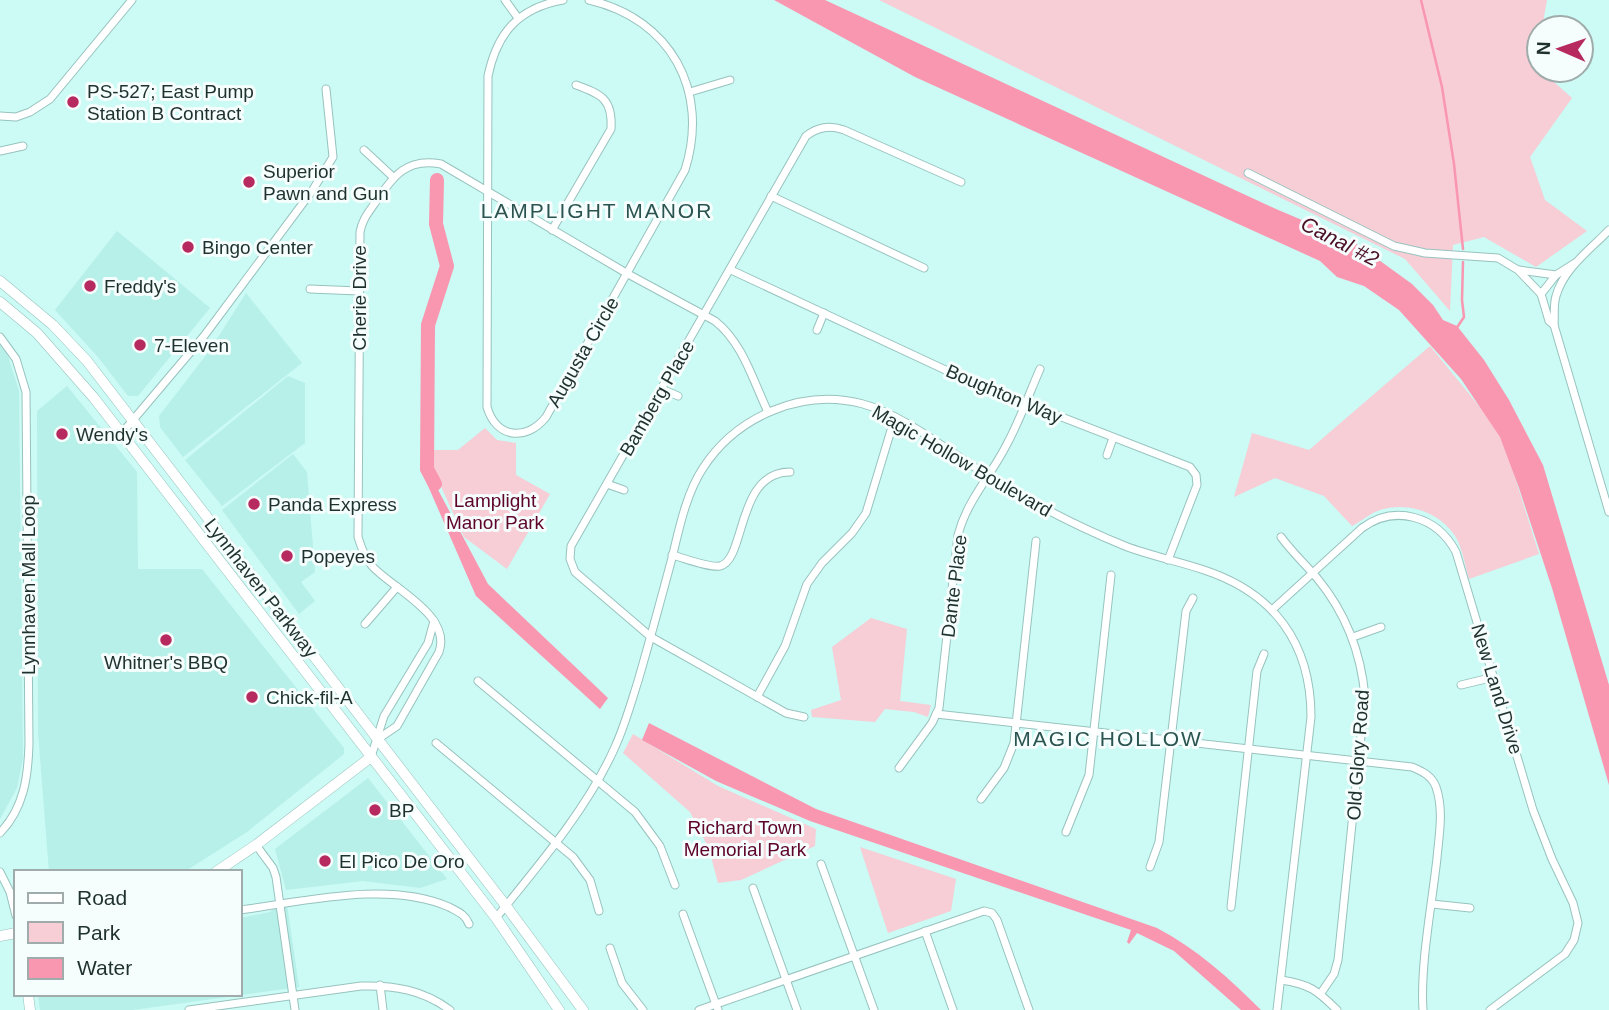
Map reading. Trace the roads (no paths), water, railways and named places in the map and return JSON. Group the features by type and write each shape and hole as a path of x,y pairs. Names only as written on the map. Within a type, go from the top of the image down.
{"main road":[{"name":"Lynnhaven Parkway","path":"0,281 68,339 87,361 583,1010"},
{"name":"Lynnhaven Parkway","path":"0,302 56,352 122,433 496,918 559,1010"},
{"path":"219,870 371,757"}],"street":[{"path":"0,116 16,117 33,111 50,99 132,0"},
{"path":"505,0 518,18"},
{"name":"Augusta Circle","path":"563,0 540,6 518,18 498,42 488,76 487,407 493,422 504,430 519,434 528,432 546,417 688,163 694,125 690,92 674,55 652,32 626,13 589,0"},
{"path":"690,92 730,80"},
{"path":"552,230 611,129 611,114 600,93 576,85"},
{"path":"122,433 204,336 312,191 333,157 326,89"},
{"name":"Bamberg Place","path":"804,717 786,713 651,637 579,576 572,566 571,547 705,316 801,142 813,131 828,127 844,130 961,182"},
{"path":"0,151 23,146"},
{"path":"364,150 393,177 408,166 428,162 441,164 488,194 724,328 736,344 768,412"},
{"path":"1248,173 1394,246 1424,253 1498,258 1518,270 1541,294 1549,321 1554,325"},
{"name":"Cherie Drive","path":"393,177 361,223 358,537 372,566 434,621"},
{"path":"771,196 924,268"},
{"path":"1541,294 1556,275 1575,263 1609,230"},
{"path":"1575,263 1556,295 1554,325 1609,512"},
{"name":"Boughton Way","path":"731,270 1025,404 1186,465 1196,475 1196,485 1168,560"},
{"path":"1518,270 1556,275"},
{"path":"310,289 359,291"},
{"path":"817,330 824,313"},
{"name":"Lynnhaven Mall Loop","path":"0,337 16,359 26,392 29,744 24,791 15,812 0,833"},
{"name":"Dante Place","path":"899,768 936,714 941,698 958,535 967,508 1007,445 1040,369"},
{"path":"663,388 678,396"},
{"name":"Magic Hollow Boulevard","path":"496,918 555,843 598,781 624,726 651,637 683,514 702,470 730,438 745,425 768,412 810,401 840,400 867,405 895,417 1032,503 1081,527 1143,553 1223,577 1251,591 1272,609 1296,643 1307,674 1311,717 1277,1010"},
{"path":"757,697 785,646 807,584 866,513 895,417"},
{"path":"1107,455 1112,438"},
{"path":"672,555 715,566 726,563 734,555 750,500 772,478 790,472"},
{"path":"607,484 624,490"},
{"name":"New Land Drive","path":"1272,609 1362,528 1377,519 1408,515 1428,522 1443,533 1456,552 1537,822 1573,903 1578,922 1574,940 1564,954 1490,1010"},
{"name":"Old Glory Road","path":"1281,537 1339,608 1353,637 1361,664 1365,697 1338,960 1331,981 1321,993"},
{"path":"981,799 1010,756 1036,541"},
{"path":"1066,832 1089,775 1111,575"},
{"path":"365,624 397,587"},
{"path":"1150,867 1157,852 1186,611 1193,598"},
{"path":"378,739 397,726 439,652 441,634 434,621"},
{"path":"371,757 384,716 428,643 434,621"},
{"path":"1353,637 1381,627"},
{"path":"1231,907 1257,671 1264,654"},
{"path":"1461,685 1494,677"},
{"path":"478,681 645,823 660,846 675,886"},
{"path":"936,714 1412,767 1427,774 1438,794 1440,816 1423,982 1423,1010"},
{"path":"436,743 582,868 590,880 599,911"},
{"path":"256,845 273,868 295,1010"},
{"path":"821,864 874,1010"},
{"path":"0,872 14,908"},
{"path":"753,888 797,1010"},
{"path":"242,910 366,894 403,895 444,905 461,913 469,924"},
{"path":"1432,904 1470,908"},
{"path":"699,1010 717,1007 984,911 995,916 1029,1010"},
{"path":"683,914 717,1007"},
{"path":"925,931 953,1010"},
{"path":"610,948 622,983 643,1010"},
{"path":"1280,980 1301,983 1321,993 1337,1010"},
{"path":"380,985 383,1010"},
{"path":"189,1010 380,985 416,992 450,1010"}],"water":[{"name":"Canal #2","path":"774,0 825,0 1276,209 1354,242 1412,284 1433,305 1443,320 1457,326 1484,360 1509,400 1543,465 1609,685 1609,785 1552,588 1500,437 1461,379 1399,310 1364,286 1337,277 1320,261 915,77"},
{"path":"427,469 488,584 608,698 600,709 476,596 422,472"},
{"path":"649,723 816,809 1157,928 1212,965 1261,1010 1241,1010 1174,951 1137,933 1129,944 1127,942 1131,930 810,821 716,781 642,740"}],"waterway":[{"path":"1421,0 1442,87 1463,249"},
{"path":"435,484 427,469 428,325 447,266 436,224 437,180"},
{"path":"1456,329 1464,317 1463,262"}],"place":[{"name":"PS-527; East Pump Station B Contract","path":"73,102"},
{"name":"Superior Pawn and Gun","path":"249,182"},
{"name":"Bingo Center","path":"188,247"},
{"name":"Freddy's","path":"90,286"},
{"name":"7-Eleven","path":"140,345"},
{"name":"Wendy's","path":"62,434"},
{"name":"Panda Express","path":"254,504"},
{"name":"Popeyes","path":"287,556"},
{"name":"Whitner's BBQ","path":"166,640"},
{"name":"Chick-fil-A","path":"252,697"},
{"name":"BP","path":"375,810"},
{"name":"El Pico De Oro","path":"325,861"}],"district":[{"name":"LAMPLIGHT MANOR","path":"597,210"},
{"name":"MAGIC HOLLOW","path":"1108,738"}],"park label":[{"name":"Lamplight Manor Park","path":"495,511"},
{"name":"Richard Town Memorial Park","path":"745,838"}]}
